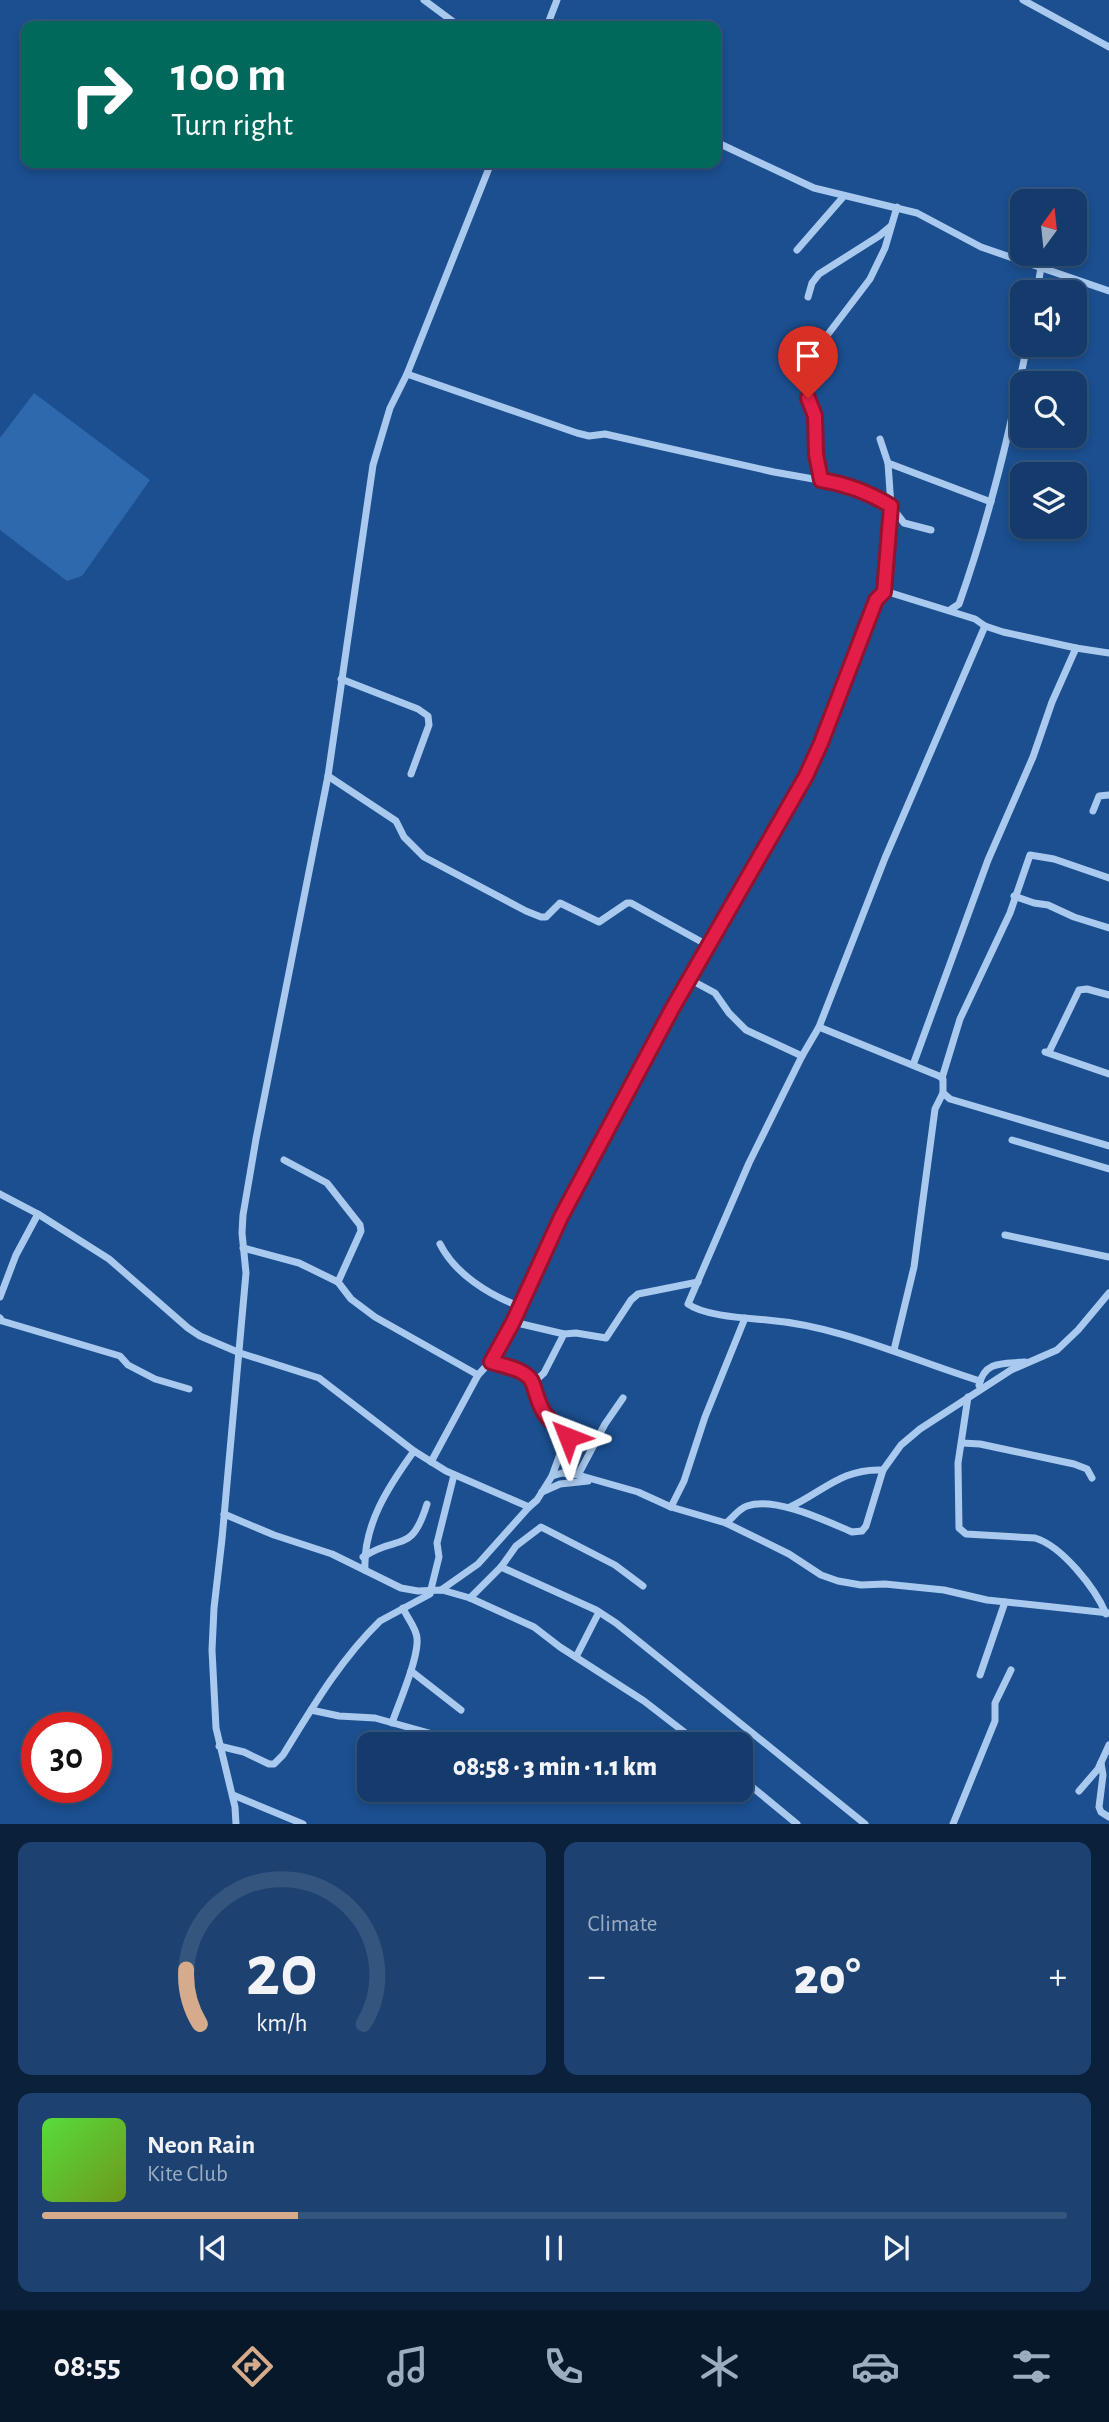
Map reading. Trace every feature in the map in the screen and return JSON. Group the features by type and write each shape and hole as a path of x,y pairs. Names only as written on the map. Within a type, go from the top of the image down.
{"street":[{"path":"424,0 452,21"},
{"path":"549,21 557,0"},
{"path":"1023,0 1109,47"},
{"path":"721,144 814,188 897,207 930,219 981,247 1109,291"},
{"path":"236,1824 233,1795 219,1746 215,1719 212,1650 246,1273 243,1215 328,776 373,465 390,408 407,374 489,168"},
{"path":"797,250 844,196"},
{"path":"821,480 816,454 815,416 807,394 809,376 822,342 870,279 880,259 897,207"},
{"path":"808,296 819,274 892,225"},
{"path":"1039,280 1041,267"},
{"path":"949,610 959,604 991,502 1025,357"},
{"path":"407,374 577,433 589,436 605,434 774,472 847,485 891,506 904,523 931,530"},
{"path":"431,1462 478,1376 491,1362 513,1322 561,1217 689,979 806,776 821,743 876,600 884,592 891,506 888,463 880,439"},
{"path":"888,463 991,502"},
{"path":"884,592 949,610 975,619 985,626 1076,649 1109,653"},
{"path":"980,1381 894,1350 804,1325 745,1318 689,1306 688,1301 749,1163 819,1027 885,858 985,626"},
{"path":"913,1065 988,860 1076,649"},
{"path":"341,680 418,709 428,716 429,725 411,774"},
{"path":"328,776 396,821 404,837 424,857 526,911 546,917 557,904 562,904 599,922 627,902 631,902 709,946"},
{"path":"1093,811 1099,796 1109,795"},
{"path":"894,1350 914,1268 935,1109 943,1093 942,1078 960,1019 1010,913 1014,896 1032,854 1109,878"},
{"path":"1014,896 1034,904 1048,905 1074,918 1109,928"},
{"path":"689,979 710,989 747,1030 802,1056"},
{"path":"1109,995 1087,989 1079,990 1049,1052 1045,1052 1109,1074"},
{"path":"819,1027 942,1078"},
{"path":"943,1093 950,1099 1109,1146"},
{"path":"1012,1140 1109,1169"},
{"path":"284,1160 327,1183 360,1224 361,1231 338,1282"},
{"path":"0,1194 38,1214 109,1259 187,1328 200,1336 240,1353 326,1382 431,1462 454,1475 529,1507"},
{"path":"0,1297 16,1255 38,1214"},
{"path":"1005,1235 1109,1257"},
{"path":"440,1244 455,1268 489,1292 521,1307"},
{"path":"243,1248 299,1263 338,1282 351,1299 375,1317 478,1376"},
{"path":"513,1322 564,1335 576,1333 606,1338 623,1311 638,1294 698,1282"},
{"path":"726,1523 746,1506 790,1507 852,1532 859,1532 866,1526 883,1470 901,1445 920,1429 1011,1370 1047,1356 1066,1343 1109,1293"},
{"path":"0,1318 28,1330 123,1357 128,1365 155,1379 189,1389"},
{"path":"671,1507 684,1481 705,1417 745,1318"},
{"path":"533,1383 544,1373 564,1335"},
{"path":"219,1746 274,1764 283,1755 341,1665 373,1627 423,1596 442,1590 478,1564 541,1493 568,1435 555,1428 542,1411 533,1383 522,1372 491,1362"},
{"path":"977,1393 987,1367 1030,1362"},
{"path":"968,1397 958,1463 959,1528 963,1533 1042,1540 1083,1576 1107,1613"},
{"path":"578,1475 605,1424 623,1398"},
{"path":"961,1443 980,1444 1082,1467 1087,1469 1092,1478"},
{"path":"365,1570 364,1556 378,1509 397,1474 414,1451"},
{"path":"790,1507 840,1477 866,1469 883,1470"},
{"path":"551,1476 562,1473 578,1475 638,1492 671,1507 726,1523 789,1554 821,1575 838,1581 943,1590 1004,1602 1107,1613"},
{"path":"431,1590 439,1558 437,1543 454,1475"},
{"path":"541,1493 569,1482 592,1481"},
{"path":"354,1564 364,1556 412,1536 421,1525 427,1504"},
{"path":"224,1514 354,1564 382,1580 409,1590 442,1590 470,1598 534,1627 644,1701 684,1732"},
{"path":"470,1598 501,1567 516,1546 539,1528 615,1565 643,1586"},
{"path":"501,1567 599,1612 649,1648 865,1824"},
{"path":"980,1675 1004,1602"},
{"path":"392,1723 411,1671 417,1635 403,1608"},
{"path":"576,1657 599,1612"},
{"path":"954,1824 995,1721 995,1703 1011,1670"},
{"path":"411,1671 461,1710"},
{"path":"311,1710 340,1716 375,1718 425,1732"},
{"path":"1079,1791 1101,1763 1109,1745"},
{"path":"1101,1763 1103,1775 1099,1807 1101,1812 1109,1817"},
{"path":"753,1788 797,1824"},
{"path":"233,1795 303,1824"}],"shaded area":[{"path":"34,393 150,480 82,576 67,581 0,530 0,438"}],"route":[{"path":"568,1437 566,1433 555,1428 542,1411 531,1379 522,1372 491,1362 521,1307 561,1217 672,1009 806,776 876,600 881,592 884,592 891,506 847,485 821,480 816,454 815,412 808,398"}]}
